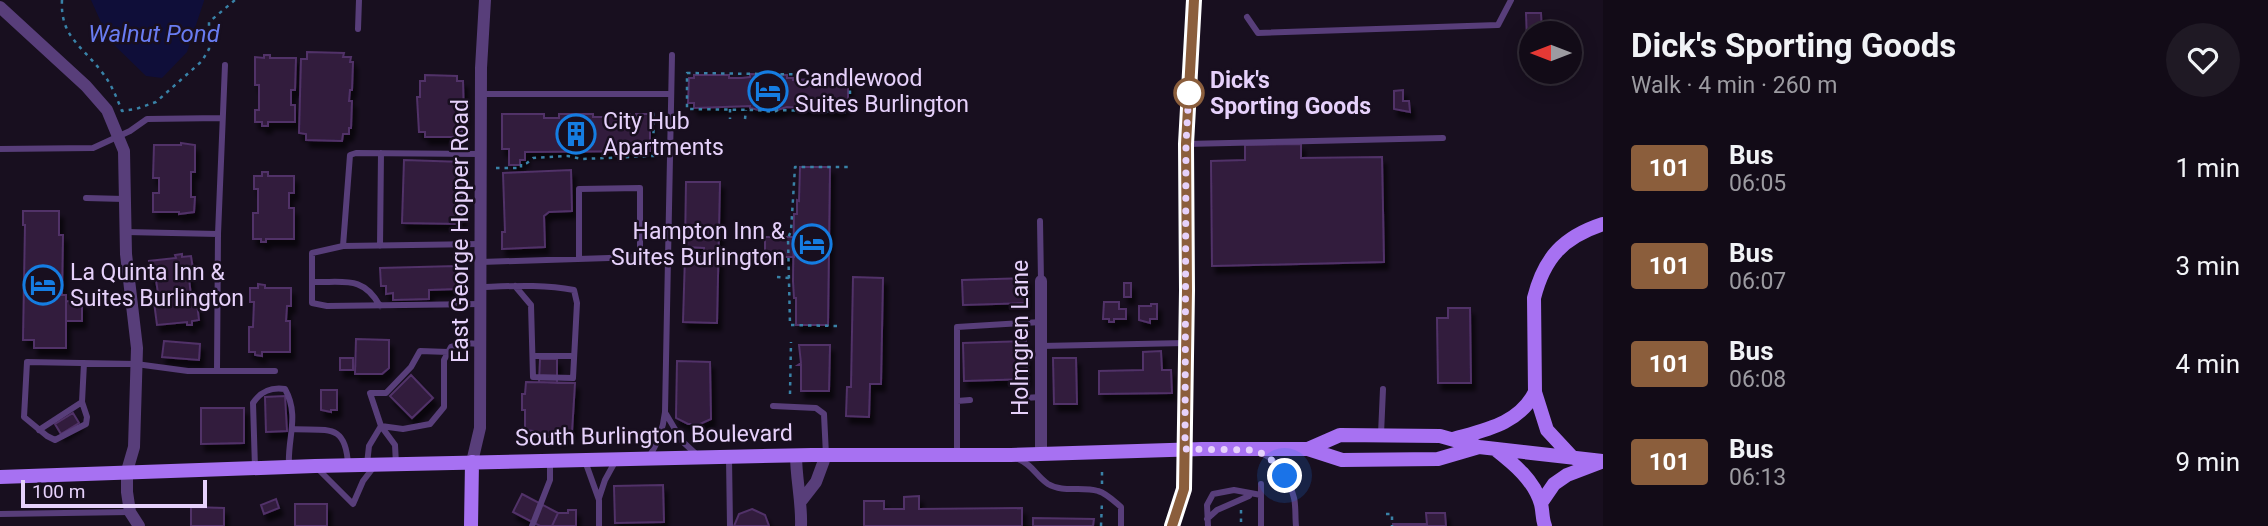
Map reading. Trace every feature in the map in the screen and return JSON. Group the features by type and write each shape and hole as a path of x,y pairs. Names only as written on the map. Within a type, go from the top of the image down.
{"main road":[{"path":"1573,458 1547,430 1535,392 1534,298 1549,258 1561,246 1590,228 1603,224"},
{"path":"1451,439 1490,428 1521,413 1535,392"},
{"name":"South Burlington Boulevard","path":"1308,449 1340,435 1440,436 1479,447 1603,461"},
{"name":"South Burlington Boulevard","path":"0,477 372,464 796,455 1011,455 1185,449 1308,449 1342,460 1410,460 1438,459 1479,447"},
{"path":"1494,448 1518,467 1541,503 1545,526"},
{"path":"1541,503 1554,484 1567,475 1603,461"},
{"path":"471,526 472,462"}],"street":[{"name":"East George Hopper Road","path":"472,462 480,428 481,94 485,0"},
{"path":"1172,526 1184,489 1186,144 1194,0"},
{"path":"0,7 86,86 107,110 124,151 126,254 137,348 134,447 127,471 130,512 139,526"},
{"name":"Holmgren Lane","path":"1041,281 1041,454"},
{"path":"796,455 796,481 802,500 802,526"},
{"path":"802,500 816,482 826,455"}],"lane":[{"path":"358,29 359,0"},
{"path":"1247,17 1258,33 1498,25 1511,0"},
{"path":"648,458 659,441 665,412 672,55"},
{"path":"217,371 218,234 225,65"},
{"path":"481,94 671,94"},
{"path":"0,149 93,148 148,120 222,118"},
{"path":"1186,144 1443,138"},
{"path":"380,246 381,153"},
{"path":"342,246 350,155 481,154"},
{"path":"481,262 579,259 640,257 640,188 579,189 579,259"},
{"path":"86,198 126,199"},
{"name":"Holmgren Lane","path":"1040,221 1041,281"},
{"path":"126,232 218,234"},
{"path":"481,244 342,246 312,253 312,303 327,306 481,304"},
{"path":"312,282 360,284 372,291 380,306"},
{"path":"481,286 515,286 556,286 575,290 577,303 573,378 533,377 531,305 515,286"},
{"path":"957,455 957,327 1041,322"},
{"path":"1041,346 1186,342"},
{"path":"381,426 403,429 430,424 444,407 444,360 451,347 465,343 480,344"},
{"path":"396,464 395,445 381,426 370,393 386,393 411,367 419,351 449,352"},
{"path":"533,356 575,356"},
{"path":"83,363 82,402 87,417 86,424 55,440 24,417 27,362 83,363 136,364 188,371 275,371"},
{"path":"255,468 253,403 258,396 272,388 285,390 292,403 289,466"},
{"path":"1381,435 1383,389"},
{"path":"1024,398 1041,397"},
{"path":"957,401 970,400"},
{"path":"39,429 82,402"},
{"path":"773,406 816,408 824,414 826,455"},
{"path":"665,412 682,441 700,457"},
{"path":"315,466 353,504 372,464 369,446 381,426"},
{"path":"292,429 335,431 344,439 348,465"},
{"path":"1252,450 1267,455 1285,476 1294,499 1296,526"},
{"path":"1011,455 1030,464 1047,483 1060,488 1101,492 1121,507 1121,526"},
{"path":"729,457 730,526"},
{"path":"599,526 599,500 605,480 617,459"},
{"path":"532,526 550,480 550,460"},
{"path":"585,460 599,500"},
{"path":"1261,484 1261,526"},
{"path":"1207,522 1207,505 1213,494 1234,491 1261,495"},
{"path":"1207,522 1217,510 1251,495"},
{"path":"0,514 130,512"}],"path":[{"path":"62,0 61,14 69,36 100,69 113,89 122,111 130,111 156,102 202,61 208,49 209,22 235,0"},
{"path":"686,74 850,75 850,112 730,109 687,109 686,74"},
{"path":"496,169 521,168 521,164 533,158 653,156 653,109"},
{"path":"730,109 730,119"},
{"path":"745,120 746,110"},
{"path":"837,326 790,325 788,251 795,167 848,167"},
{"path":"788,251 794,251"},
{"path":"777,277 790,278"},
{"path":"790,394 792,342"},
{"path":"792,364 798,364"},
{"path":"1102,467 1102,484"},
{"path":"1101,526 1102,498"},
{"path":"1241,503 1241,526"},
{"path":"1386,514 1392,514 1392,526"}],"water":[{"name":"Walnut Pond","path":"91,0 204,1 187,52 162,78 146,76 109,40"}],"building":[{"path":"1526,13 1541,13 1541,21 1526,21"},
{"path":"307,52 344,53 343,57 351,57 350,62 353,62 349,101 352,101 351,128 349,134 343,134 342,141 306,140 306,134 299,133 301,59 307,59"},
{"path":"264,55 270,55 270,58 296,58 295,90 291,90 291,105 295,105 295,122 268,122 268,126 262,126 262,122 255,122 255,110 259,110 259,85 255,85 255,57 264,58"},
{"name":"Candlewood Suites Burlington","path":"750,74 787,75 787,78 793,80 843,78 843,81 848,81 848,106 842,106 842,110 787,107 759,110 750,106 694,108 694,103 688,103 689,78 694,78 694,75 729,75 729,78 742,78 750,77"},
{"path":"425,75 457,76 457,81 463,81 464,119 462,132 457,132 457,137 425,137 425,132 419,132 417,97 420,97 420,81 425,81"},
{"path":"1403,90 1403,101 1409,101 1410,112 1394,109 1394,91"},
{"name":"City Hub Apartments","path":"502,114 544,114 544,118 559,118 559,114 608,117 608,114 630,114 630,117 636,117 636,114 650,114 650,151 525,152 525,160 520,160 520,165 509,165 509,149 502,149"},
{"path":"1301,144 1301,158 1382,157 1384,262 1212,266 1211,161 1245,160 1245,145"},
{"path":"154,145 195,145 195,172 191,172 191,197 195,197 194,212 153,212 153,193 159,193 159,178 153,178"},
{"path":"404,160 463,162 461,224 402,223"},
{"name":"Hampton Inn & Suites Burlington","path":"800,167 830,167 828,325 796,325 793,281 794,214 797,214 797,200 799,201"},
{"path":"571,170 572,211 549,212 544,216 545,247 502,249 502,232 505,232 503,173"},
{"path":"262,172 268,172 268,176 294,176 294,193 289,193 289,208 294,208 294,239 266,239 266,242 261,242 261,239 253,239 253,213 258,213 258,189 254,189 254,176 262,176"},
{"path":"686,182 720,182 717,323 683,322 685,256 704,256 704,248 685,247"},
{"name":"La Quinta Inn & Suites Burlington","path":"23,211 59,211 59,235 63,235 62,295 66,295 66,348 34,348 34,340 23,340"},
{"path":"765,237 794,237 794,257 765,257"},
{"path":"182,254 182,257 191,256 193,269 188,269 191,296 196,295 199,320 192,321 192,325 187,325 187,322 157,325 153,294 158,293 156,280 151,280 149,261 176,258 175,255"},
{"path":"457,266 457,289 429,290 429,299 393,300 393,293 386,294 386,286 381,286 380,268"},
{"path":"853,277 883,278 881,384 870,384 869,417 846,416 847,387 851,387"},
{"path":"1026,278 1026,303 963,305 962,280"},
{"path":"1124,283 1131,283 1131,297 1124,297"},
{"path":"258,284 265,285 265,288 291,288 291,306 287,306 286,321 290,321 290,352 262,352 262,356 249,352 249,327 253,327 254,302 250,302 250,288 258,288"},
{"path":"66,301 82,303 82,321 66,321"},
{"path":"1104,302 1119,302 1119,309 1126,309 1126,319 1109,322 1109,319 1103,319"},
{"path":"1157,304 1157,319 1150,319 1150,323 1139,320 1139,306"},
{"path":"1448,308 1470,308 1471,383 1438,383 1437,318 1448,318"},
{"path":"356,339 389,340 389,368 382,374 355,374"},
{"path":"164,341 200,344 199,360 162,357"},
{"path":"1026,341 1027,379 964,381 963,343"},
{"path":"799,345 830,345 829,391 801,391"},
{"path":"1161,351 1162,370 1171,370 1172,393 1099,394 1099,371 1143,370 1143,352"},
{"path":"340,358 353,358 353,370 340,370"},
{"path":"1053,358 1076,358 1077,404 1054,404"},
{"path":"540,359 557,359 557,383 539,382"},
{"path":"677,361 710,362 711,419 700,424 688,424 676,418"},
{"path":"411,375 433,398 412,418 390,396"},
{"path":"526,382 575,383 572,432 565,431 565,438 533,436 533,431 525,430 522,394 525,394"},
{"path":"321,390 337,390 337,410 321,410"},
{"path":"285,396 287,431 266,432 265,397"},
{"path":"201,408 244,408 244,443 201,444"},
{"path":"73,413 79,423 61,434 55,424"},
{"path":"663,485 664,522 615,523 614,486"},
{"path":"522,494 558,513 552,526 540,526 513,512"},
{"path":"919,496 919,509 1022,508 1022,526 864,526 864,501 884,501 884,509 904,509 904,497"},
{"path":"276,499 279,508 264,514 261,505"},
{"path":"295,504 327,504 327,526 295,526"},
{"path":"191,507 224,508 224,526 191,526"},
{"path":"752,509 765,515 769,526 734,526 739,514"},
{"path":"568,510 576,510 576,526 552,526 558,513 568,513"},
{"path":"1426,513 1445,513 1446,526 1393,526 1427,524"},
{"path":"1033,518 1094,519 1093,526 1033,526"}],"bus line":[{"name":"101","path":"1172,526 1184,489 1186,144 1194,0"}],"place":[{"name":"Candlewood Suites Burlington","path":"768,91"},
{"name":"Dick's Sporting Goods","path":"1189,93"},
{"name":"City Hub Apartments","path":"576,134"},
{"name":"Hampton Inn & Suites Burlington","path":"812,244"},
{"name":"La Quinta Inn & Suites Burlington","path":"43,285"}],"route":[{"path":"1189,93 1189,89 1186,144 1185,449 1252,450 1267,455 1285,476"}]}
